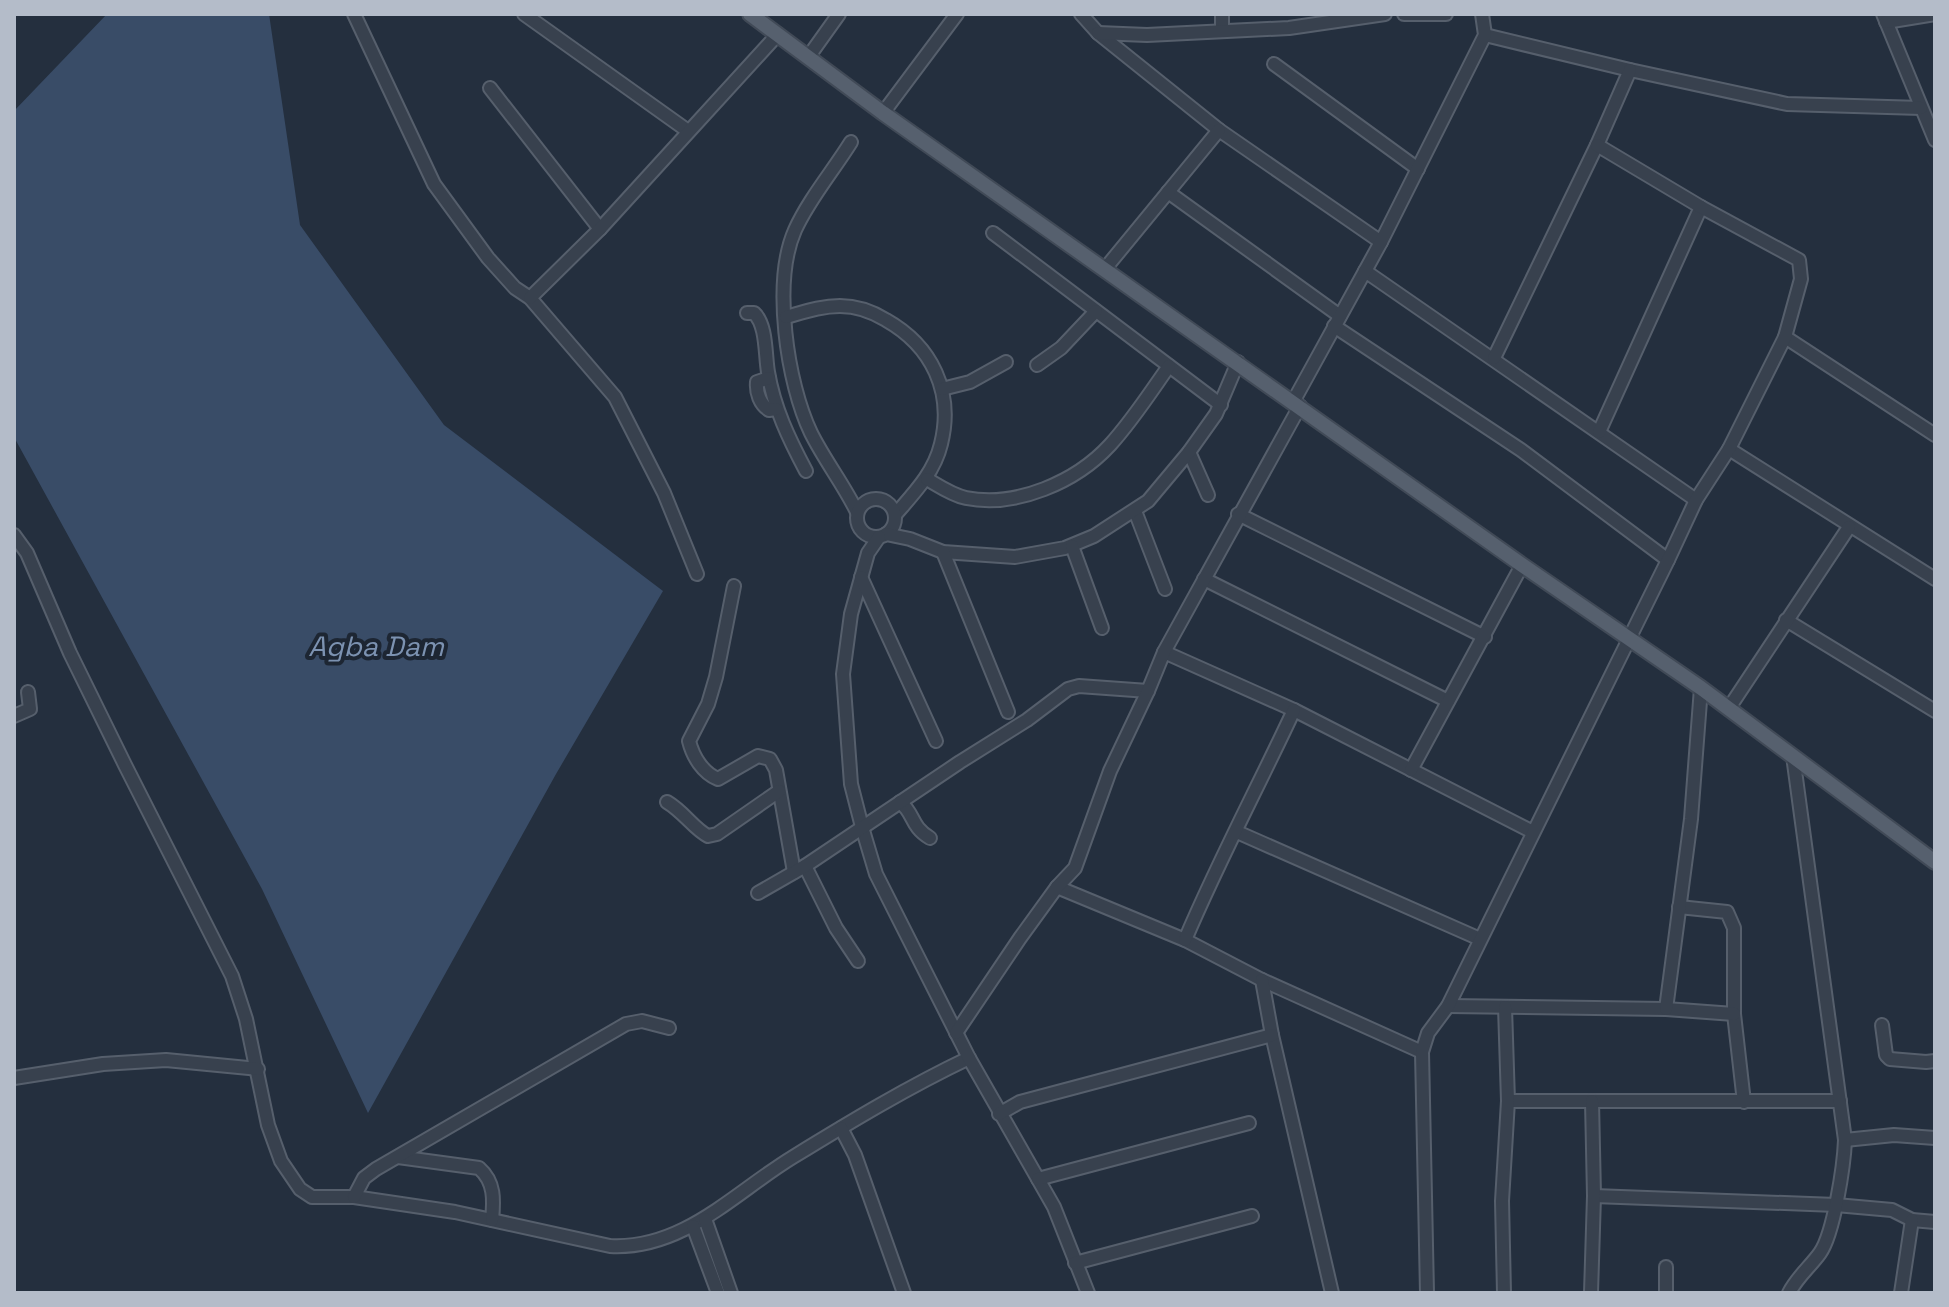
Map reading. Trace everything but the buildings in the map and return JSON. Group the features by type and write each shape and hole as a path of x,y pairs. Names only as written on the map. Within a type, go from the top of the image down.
{"main road":[{"path":"750,14 1104,270 1729,708 1935,862"}],"street":[{"path":"354,14 434,184 488,258 515,288 530,298 615,397 664,493 697,574"},
{"path":"524,14 688,131"},
{"path":"809,56 839,14"},
{"path":"883,113 957,14"},
{"path":"1222,14 1222,30"},
{"path":"1098,33 1147,35 1289,28 1346,16 1385,14"},
{"path":"1404,14 1446,14"},
{"path":"956,1033 1057,887 1075,868 1110,771 1164,652 1297,404 1485,35 1482,14"},
{"path":"1935,14 1884,18 1935,140"},
{"path":"1085,15 1098,33 1219,130 1381,242"},
{"path":"530,298 600,229 778,34"},
{"path":"1485,35 1787,104 1921,108"},
{"path":"1274,64 1418,169"},
{"path":"1494,358 1630,70"},
{"path":"490,88 600,229"},
{"path":"1104,270 1219,130"},
{"path":"851,142 795,231 786,272 786,346 810,431 847,488 868,553"},
{"path":"1427,1293 1422,1052 1428,1033 1448,1006 1696,500 1729,449 1785,337 1801,279 1799,260 1701,207 1597,145"},
{"path":"1168,192 1337,321 1521,450 1668,560"},
{"path":"1599,432 1701,207"},
{"path":"993,233 1221,405"},
{"path":"1365,271 1696,500"},
{"path":"786,317 809,310 842,306 874,312 897,325 917,342 936,370 942,389 945,425 941,446 927,479 912,493 895,517 892,527 868,553 851,614 843,674 851,784 876,874 969,1058 1057,1215 1088,1293"},
{"path":"1037,365 1061,348 1096,311"},
{"path":"747,313 754,313 761,322 776,409 806,471"},
{"path":"1785,337 1935,435"},
{"path":"942,389 970,382 1006,362"},
{"path":"864,533 910,539 943,552 1015,557 1072,546 1094,536 1148,501 1189,452 1221,405 1238,362"},
{"path":"927,479 965,498 1001,500 1031,494 1069,476 1102,453 1169,366"},
{"path":"769,378 757,382 757,391 765,407 776,409"},
{"path":"772,392 794,383"},
{"path":"1729,449 1935,579"},
{"path":"1189,452 1208,495"},
{"path":"847,488 892,507 910,539"},
{"path":"857,512 875,499 912,493"},
{"path":"1135,511 1165,589"},
{"path":"1238,514 1485,637"},
{"path":"1729,708 1849,527"},
{"path":"14,535 27,553 70,653 232,976 239,992 258,1069 259,1091 268,1125 281,1161 300,1189 312,1197 354,1197 492,1220 610,1246 631,1247 666,1239 699,1222 748,1186 841,1128 969,1058"},
{"path":"1072,546 1102,628"},
{"path":"943,552 1008,712"},
{"path":"1411,770 1522,565"},
{"path":"861,577 936,741"},
{"path":"1204,579 1448,701"},
{"path":"734,586 716,677 708,704 689,741 691,751 704,770 718,779 758,756 765,756 776,770 799,869 858,961"},
{"path":"1786,620 1935,711"},
{"path":"1164,652 1294,710 1533,832"},
{"path":"758,893 1027,720 1068,689 1079,686 1148,691"},
{"path":"1666,1009 1691,819 1701,688"},
{"path":"14,716 30,709 28,692"},
{"path":"1185,940 1211,879 1237,832 1294,710"},
{"path":"1789,1293 1822,1250 1836,1205 1845,1140 1793,756"},
{"path":"667,802 708,836 717,834 779,791"},
{"path":"900,802 906,807 916,829 930,838"},
{"path":"1237,832 1480,939"},
{"path":"1057,887 1185,940 1262,980 1422,1052"},
{"path":"1679,907 1727,912 1732,918 1734,1014 1744,1102"},
{"path":"1262,980 1332,1293"},
{"path":"1448,1006 1666,1009 1734,1014"},
{"path":"1504,1293 1502,1201 1508,1101 1505,1007"},
{"path":"354,1197 364,1178 626,1024 642,1021 669,1028"},
{"path":"1882,1025 1886,1055 1890,1059 1935,1061"},
{"path":"999,1114 1020,1102 1272,1035"},
{"path":"15,1073 166,1060 258,1069"},
{"path":"1508,1101 1840,1101"},
{"path":"1591,1293 1594,1196 1592,1101"},
{"path":"1038,1179 1249,1123"},
{"path":"841,1128 855,1155 904,1293"},
{"path":"1845,1140 1894,1135 1935,1138"},
{"path":"398,1157 479,1168 487,1175 492,1187 492,1220"},
{"path":"1594,1196 1836,1205 1892,1210 1912,1220 1935,1222"},
{"path":"1075,1263 1252,1216"},
{"path":"1901,1293 1912,1220"},
{"path":"699,1222 718,1293"},
{"path":"699,1222 731,1293"},
{"path":"1666,1267 1666,1293"}],"water":[{"name":"Agba Dam","path":"107,14 269,14 300,225 444,425 663,591 556,774 368,1113 262,889 14,437 14,111"}]}
